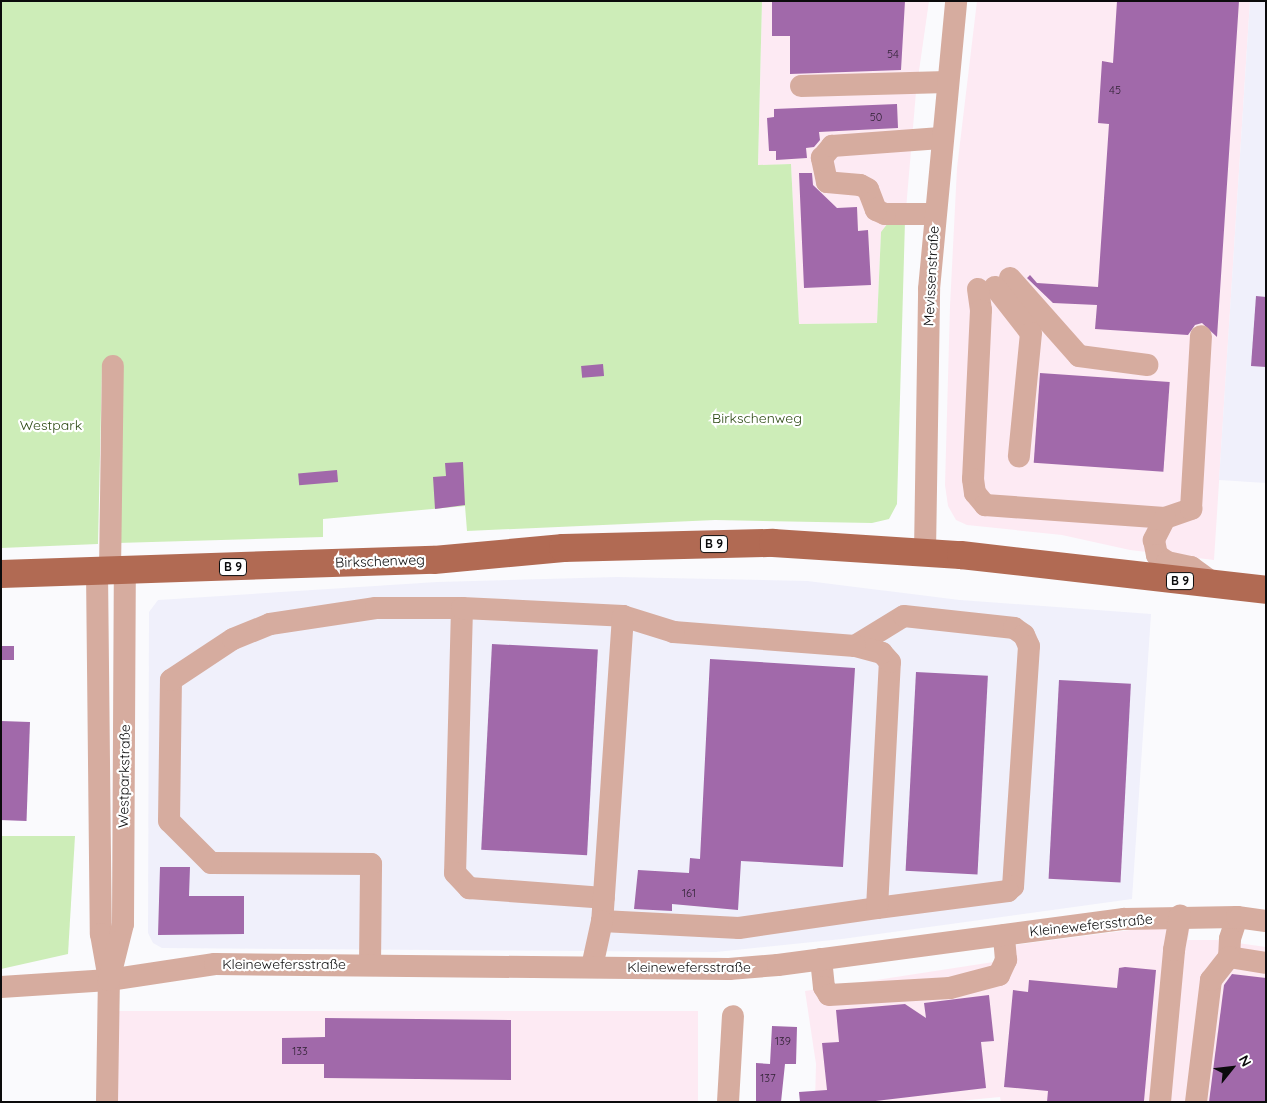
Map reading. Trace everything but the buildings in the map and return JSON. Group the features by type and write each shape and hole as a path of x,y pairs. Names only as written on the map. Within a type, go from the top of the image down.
{"main road":[{"name":"Birkschenweg","path":"1,574 434,560 563,548 773,543 924,552 1266,590"}],"street":[{"name":"Mevissenstraße","path":"924,552 929,289 941,138 956,1"},
{"path":"800,86 947,82"},
{"path":"935,214 884,214 876,210 868,188 860,185 827,182 822,158 832,146 941,138"},
{"path":"994,285 1079,356 1147,365"},
{"path":"994,285 1031,333 1019,456"},
{"path":"994,285 982,310 973,479 975,492 985,505 1165,518 1191,509 1201,336"},
{"path":"110,571 113,366"},
{"path":"1165,518 1154,540 1157,554 1166,562 1191,567 1216,585"},
{"name":"Westparkstraße","path":"110,571 101,934 110,980"},
{"name":"Westparkstraße","path":"107,1102 110,980 123,924 110,571"},
{"path":"370,965 371,864 211,864 169,821 171,680 233,639 270,624 376,608 462,608 624,616 674,632 855,646 882,653 890,662 892,674 877,908"},
{"path":"462,608 455,873 469,888 604,898"},
{"path":"592,967 602,921 624,616"},
{"path":"602,921 739,928 1008,891 1013,886 1029,646 1024,635 1014,628 904,616 855,646"},
{"path":"1160,1102 1174,950 1180,916"},
{"name":"Kleinewefersstraße","path":"1,987 110,980 215,964 729,968 821,959 1124,919 1180,916 1237,917 1266,921"},
{"path":"1196,1102 1211,980 1229,957 1230,939 1237,917"},
{"path":"821,959 824,987 829,995 950,988 999,975 1006,960 1004,934"},
{"path":"1229,957 1266,963"},
{"path":"728,1102 733,1016"}],"shaded area":[{"path":"762,1 929,1 916,92 905,221 881,232 877,323 799,324 791,164 758,166"},
{"path":"977,1 1250,1 1214,560 1130,550 1062,535 967,525 956,520 948,506 945,485 950,306 957,168"},
{"path":"1250,1 1266,1 1266,483 1219,480"},
{"path":"617,577 807,581 960,600 1151,614 1132,899 842,939 716,952 162,948 153,943 148,933 149,612 158,600 437,582"},
{"path":"1190,926 1188,940 1216,940 1266,947 1266,1102 1001,1102 1000,1097 948,1102 815,1102 816,1064 805,991 1013,959 1014,945 1130,930"},
{"path":"115,1011 698,1011 698,1102 115,1102"}],"green space":[{"name":"Westpark","path":"1,1 762,1 758,165 791,164 799,324 877,323 881,232 888,223 905,221 897,504 889,519 872,523 715,520 467,531 465,506 323,519 323,537 117,543 102,365 98,544 1,548"},
{"path":"1,836 75,836 68,954 1,969"}]}
